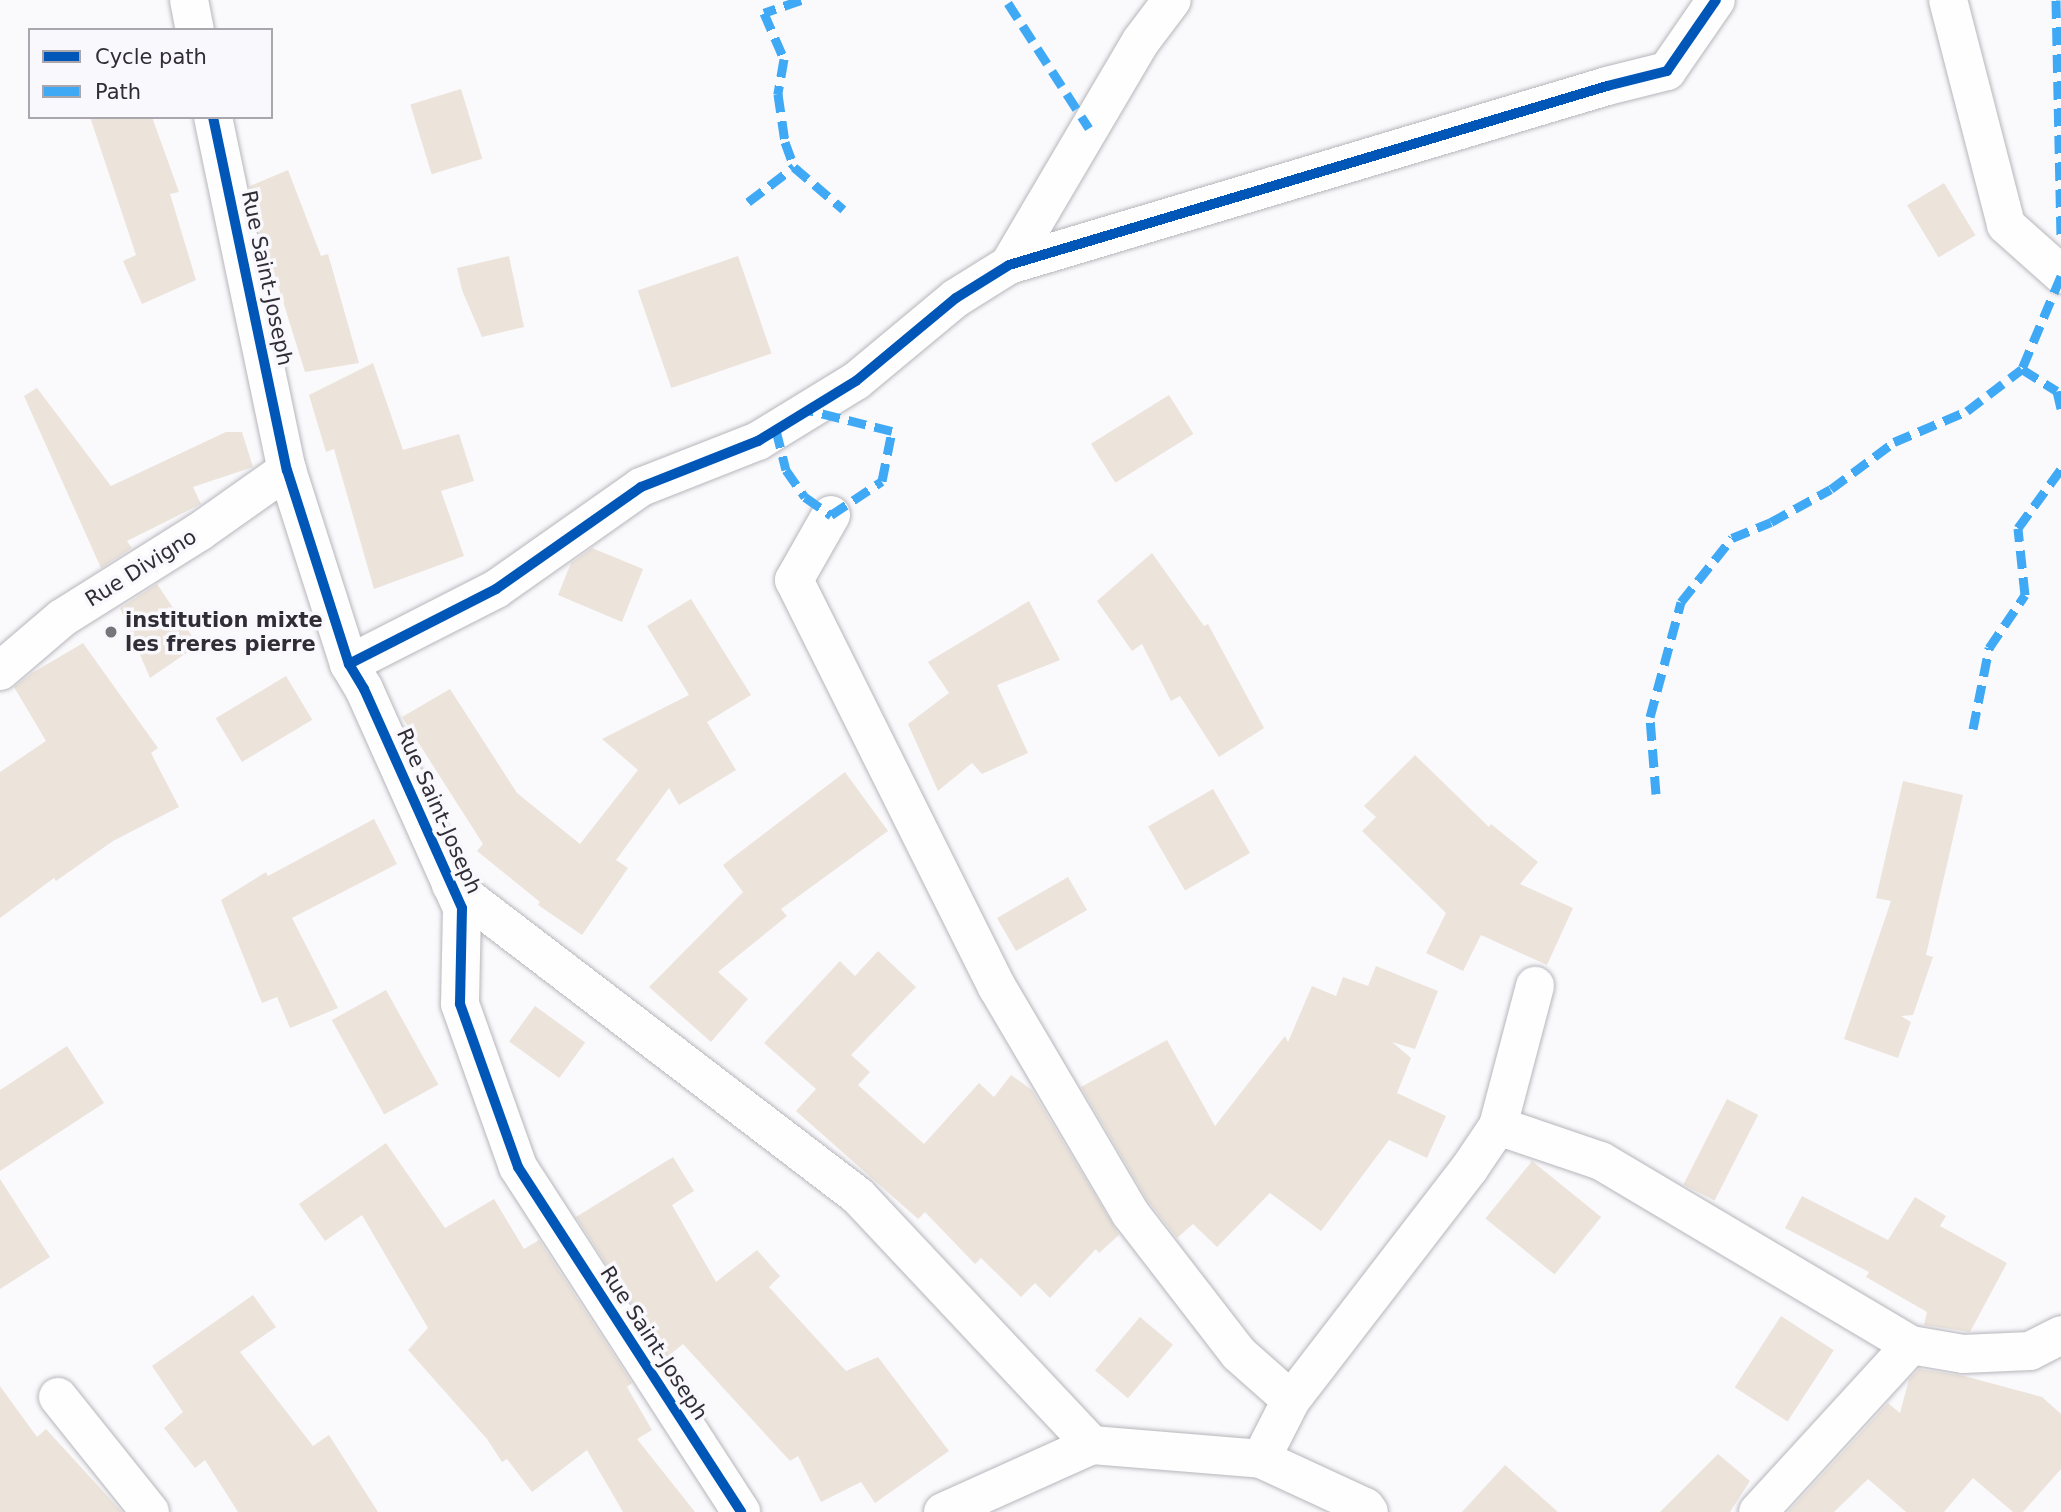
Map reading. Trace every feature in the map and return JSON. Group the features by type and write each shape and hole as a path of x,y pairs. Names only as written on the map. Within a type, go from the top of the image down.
{"street":[{"path":"189,0 195,28"},
{"path":"1009,265 1141,41 1172,0"},
{"path":"349,664 496,589 641,487 758,441 856,380 956,298 1009,265 1607,86 1667,71 1716,0"},
{"path":"1948,0 2006,225 2061,274"},
{"name":"Rue Saint-Joseph","path":"214,119 287,470 349,664 364,689 462,908 460,1004 518,1167 741,1512"},
{"name":"Rue Divigno","path":"0,671 62,618 199,532 287,470"},
{"path":"831,514 794,580 997,987 1130,1213 1239,1354 1291,1400"},
{"path":"450,885 858,1196 1092,1445"},
{"path":"1261,1459 1291,1400 1469,1169 1498,1126 1535,986"},
{"path":"1498,1126 1601,1161 1911,1345 1964,1354 2030,1351 2061,1335"},
{"path":"1758,1512 1911,1345"},
{"path":"58,1397 150,1512"},
{"path":"943,1512 1092,1445 1261,1459 1365,1507 1369,1512"}],"building":[{"path":"461,89 482,159 432,174 410,104"},
{"path":"91,119 153,119 179,192 170,194 196,280 142,304 123,261 136,255"},
{"path":"288,170 321,256 328,254 359,363 305,372 267,250 264,251 250,186"},
{"path":"1944,183 1975,235 1939,257 1907,205"},
{"path":"509,256 524,327 482,337 462,290 457,268"},
{"path":"738,256 772,353 671,388 638,291"},
{"path":"373,363 403,450 459,434 474,481 441,491 464,556 374,589 334,449 326,452 309,395"},
{"path":"37,388 111,486 226,432 242,432 253,467 193,487 201,504 127,541 132,548 101,568 24,396"},
{"path":"1169,395 1193,434 1115,483 1091,444"},
{"path":"592,548 643,569 622,622 558,595 571,563"},
{"path":"1152,553 1204,626 1208,624 1264,728 1219,757 1180,696 1171,701 1142,644 1132,651 1097,601"},
{"path":"157,584 198,645 150,678 120,608"},
{"path":"691,599 751,695 707,722 736,770 679,805 669,788 616,860 628,868 582,935 538,905 540,902 477,851 483,844 402,717 450,689 517,793 580,844 638,770 602,739 689,695 647,626"},
{"path":"1029,601 1060,660 997,685 1028,753 982,774 972,763 938,791 908,724 949,693 928,662"},
{"path":"83,643 158,748 151,753 179,807 113,841 56,881 54,878 0,918 0,772 46,741 14,687 32,673"},
{"path":"286,676 312,720 242,762 216,718"},
{"path":"1415,755 1489,827 1491,824 1538,862 1520,884 1573,908 1547,965 1481,935 1463,971 1426,953 1446,913 1362,831 1376,817 1364,806"},
{"path":"845,772 888,831 781,909 787,916 718,972 748,999 711,1042 649,987 743,892 723,865"},
{"path":"1903,781 1963,795 1926,955 1933,957 1913,1015 1901,1016 1911,1022 1898,1058 1844,1039 1891,901 1876,898"},
{"path":"1213,789 1250,853 1185,891 1148,826"},
{"path":"374,819 397,864 292,918 338,1008 290,1028 277,997 262,1003 221,900 266,872 268,876"},
{"path":"1068,877 1087,910 1016,951 997,918"},
{"path":"878,951 916,987 851,1055 870,1072 858,1085 924,1144 979,1083 994,1097 1011,1075 1032,1090 1119,1235 1099,1253 1096,1249 1050,1298 1035,1283 1021,1297 981,1258 975,1264 925,1212 918,1219 796,1111 816,1089 764,1043 840,961 855,976"},
{"path":"1376,966 1438,991 1415,1049 1392,1042 1411,1058 1397,1093 1446,1116 1427,1158 1389,1140 1321,1231 1270,1193 1217,1247 1193,1224 1177,1238 1148,1201 1081,1087 1167,1040 1215,1126 1285,1036 1288,1042 1312,986 1336,996 1343,977 1368,986"},
{"path":"386,990 438,1084 384,1115 332,1020"},
{"path":"535,1006 585,1042 559,1078 509,1042"},
{"path":"67,1046 104,1103 0,1171 0,1090"},
{"path":"1727,1099 1758,1115 1715,1200 1683,1185"},
{"path":"386,1143 445,1228 494,1199 524,1249 539,1240 632,1383 627,1387 652,1430 637,1439 695,1512 623,1512 587,1450 532,1492 507,1459 502,1462 487,1439 408,1350 428,1328 362,1215 325,1241 299,1204"},
{"path":"673,1157 694,1191 672,1205 716,1282 757,1250 780,1276 769,1287 846,1371 878,1357 949,1451 875,1503 861,1482 821,1502 798,1456 790,1461 683,1344 667,1357 576,1217"},
{"path":"1532,1161 1601,1217 1555,1275 1485,1219"},
{"path":"0,1179 50,1257 0,1289"},
{"path":"1802,1196 1888,1240 1915,1197 1946,1216 1940,1226 2007,1263 1970,1332 1924,1325 1927,1312 1866,1277 1869,1272 1785,1228"},
{"path":"253,1295 276,1327 240,1352 313,1446 329,1435 378,1512 238,1512 205,1460 195,1468 164,1428 183,1412 152,1366"},
{"path":"1781,1316 1834,1350 1788,1422 1735,1387"},
{"path":"1140,1317 1173,1345 1128,1398 1095,1371"},
{"path":"1919,1369 1964,1376 2042,1397 2061,1414 2061,1469 2023,1512 2013,1512 1973,1478 1944,1512 1906,1512 1868,1479 1834,1512 1788,1512 1888,1403 1900,1413 1909,1379"},
{"path":"0,1386 37,1437 46,1429 122,1512 0,1512"},
{"path":"1718,1454 1750,1481 1730,1512 1660,1512"},
{"path":"1505,1465 1558,1512 1462,1512"}],"marked path":[{"path":"801,0 764,13 784,59 778,94 785,142 794,167 843,209"},
{"path":"2056,0 2061,241"},
{"path":"1008,3 1089,128"},
{"path":"748,202 794,167"},
{"path":"2061,276 2022,369 2057,391 2061,409"},
{"path":"1656,794 1650,717 1681,602 1732,538 1771,522 1831,489 1894,442 1967,411 2022,369"},
{"path":"776,430 786,470 805,497 831,515 882,481 892,431 808,410"},
{"path":"1973,729 1989,648 2025,595 2018,528 2061,469"}],"cycle path":[{"path":"349,664 496,589 641,487 758,441 856,381 956,298 1009,265 1607,86 1667,71 1716,0"},
{"path":"213,119 287,470 349,664 364,689 462,908 460,1004 518,1167 741,1512"}],"place":[{"name":"institution mixte les freres pierre","path":"111,632"}]}
